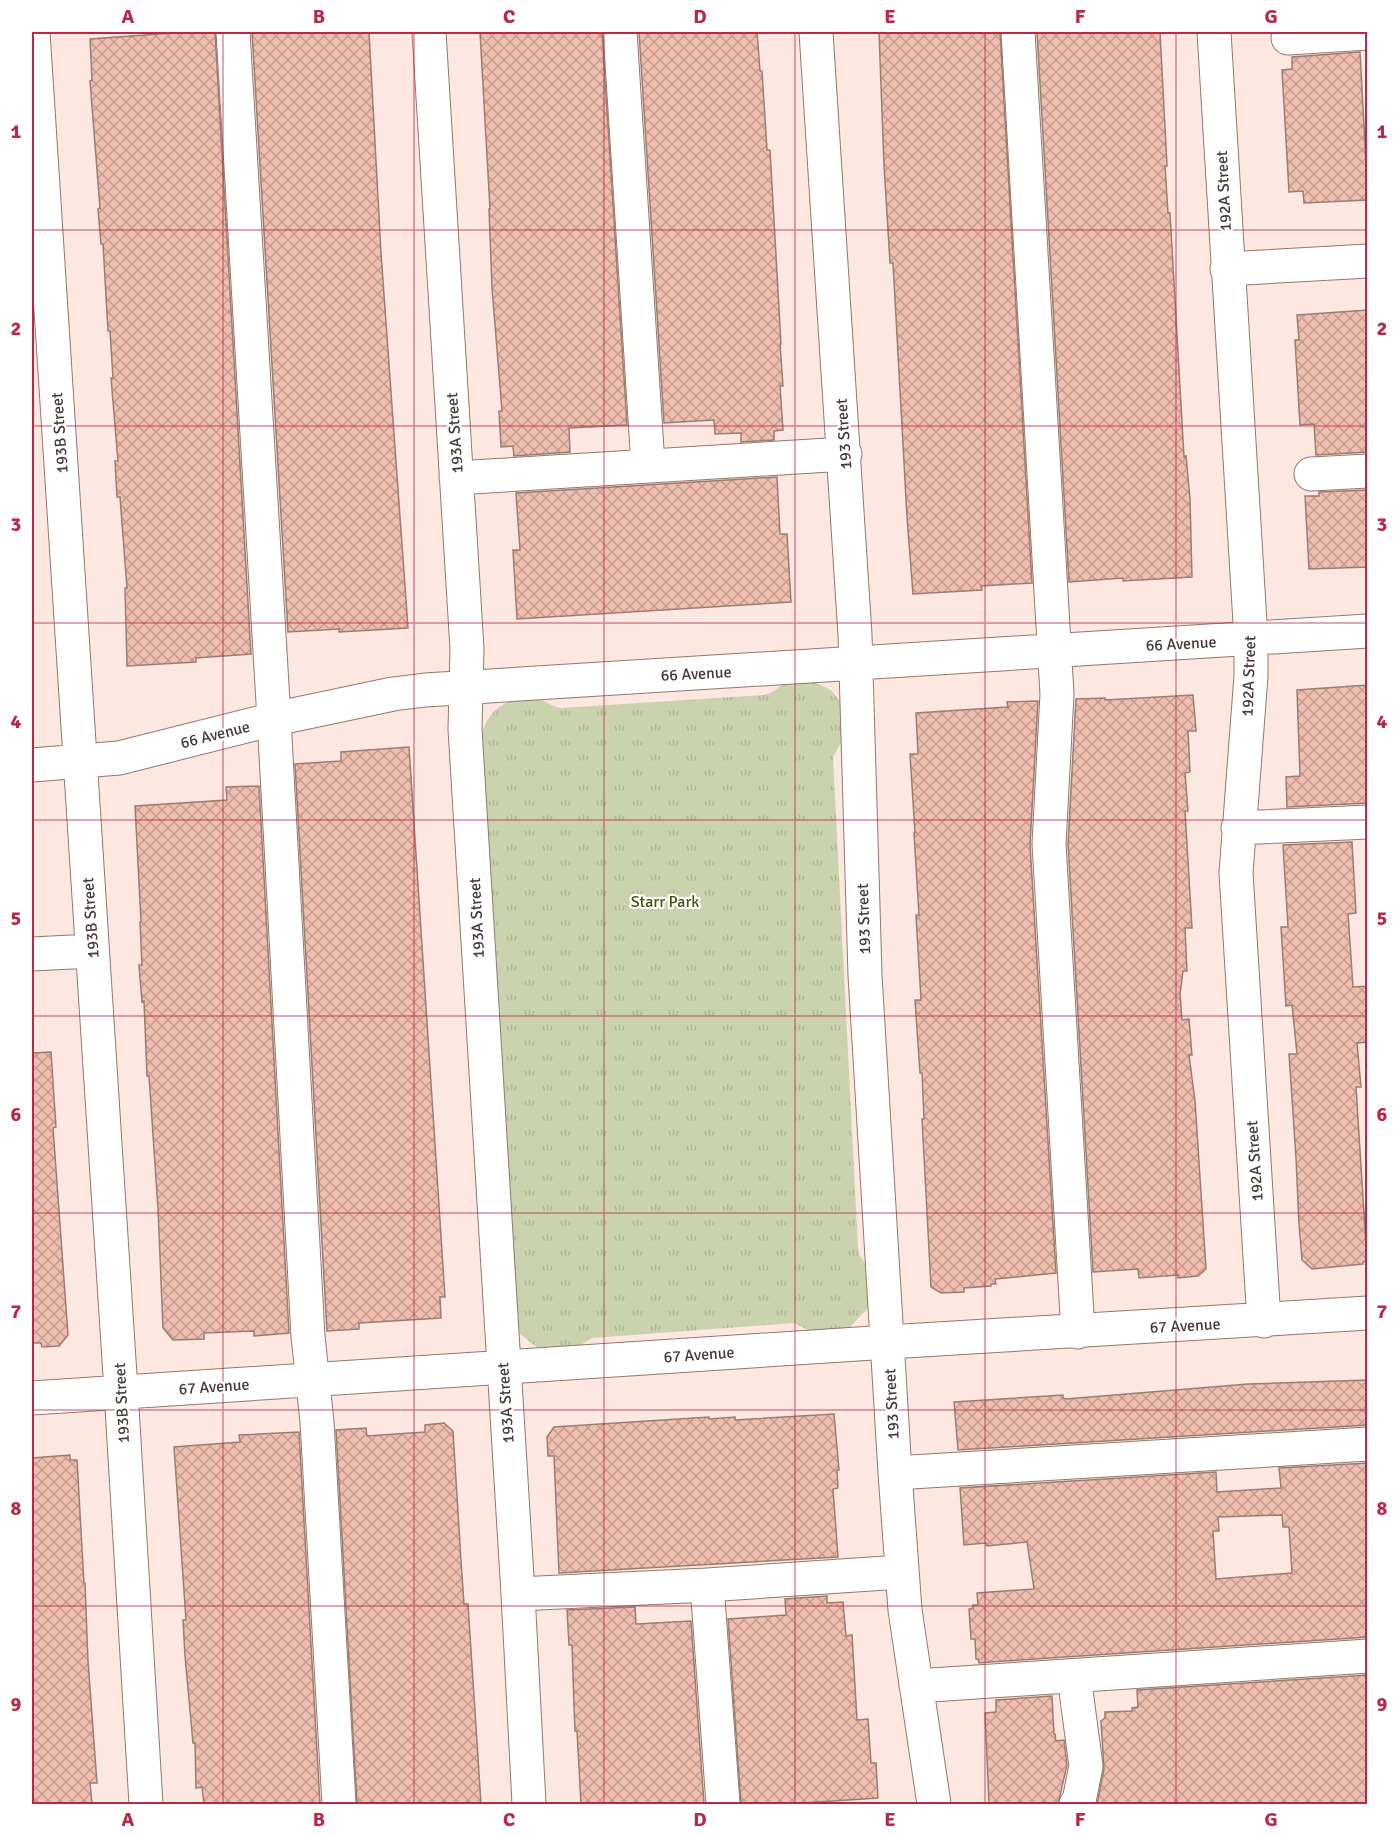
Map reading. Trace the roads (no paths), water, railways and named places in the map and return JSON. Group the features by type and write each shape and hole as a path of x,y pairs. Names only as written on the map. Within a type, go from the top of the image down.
{"street":[{"name":"193B Street","path":"33,32 42,340 79,763 146,1804"},
{"path":"233,32 308,1336 317,1422 339,1804"},
{"name":"193A Street","path":"429,32 467,649 465,729 529,1804"},
{"path":"620,32 648,465"},
{"name":"193 Street","path":"816,32 856,664 866,975 895,1473 902,1572 934,1804"},
{"path":"1018,32 1055,650 1057,694 1049,819 1050,871 1078,1332"},
{"name":"192A Street","path":"1214,32 1251,639 1251,676 1236,873 1264,1321"},
{"path":"1288,38 1368,33"},
{"path":"1227,269 1368,261"},
{"path":"456,478 844,454"},
{"path":"1311,474 1368,471"},
{"name":"66 Avenue","path":"32,765 79,763 118,758 274,719 393,694 466,687 1368,631"},
{"path":"1238,828 1368,822"},
{"path":"32,954 92,951"},
{"name":"67 Avenue","path":"32,1398 1368,1313"},
{"path":"895,1473 1368,1444"},
{"path":"518,1594 707,1585 902,1572"},
{"path":"707,1585 723,1804"},
{"path":"916,1686 1368,1656"},
{"path":"1074,1676 1086,1766 1079,1801 1076,1804"}],"park label":[{"name":"Starr Park","path":"665,901"}]}
